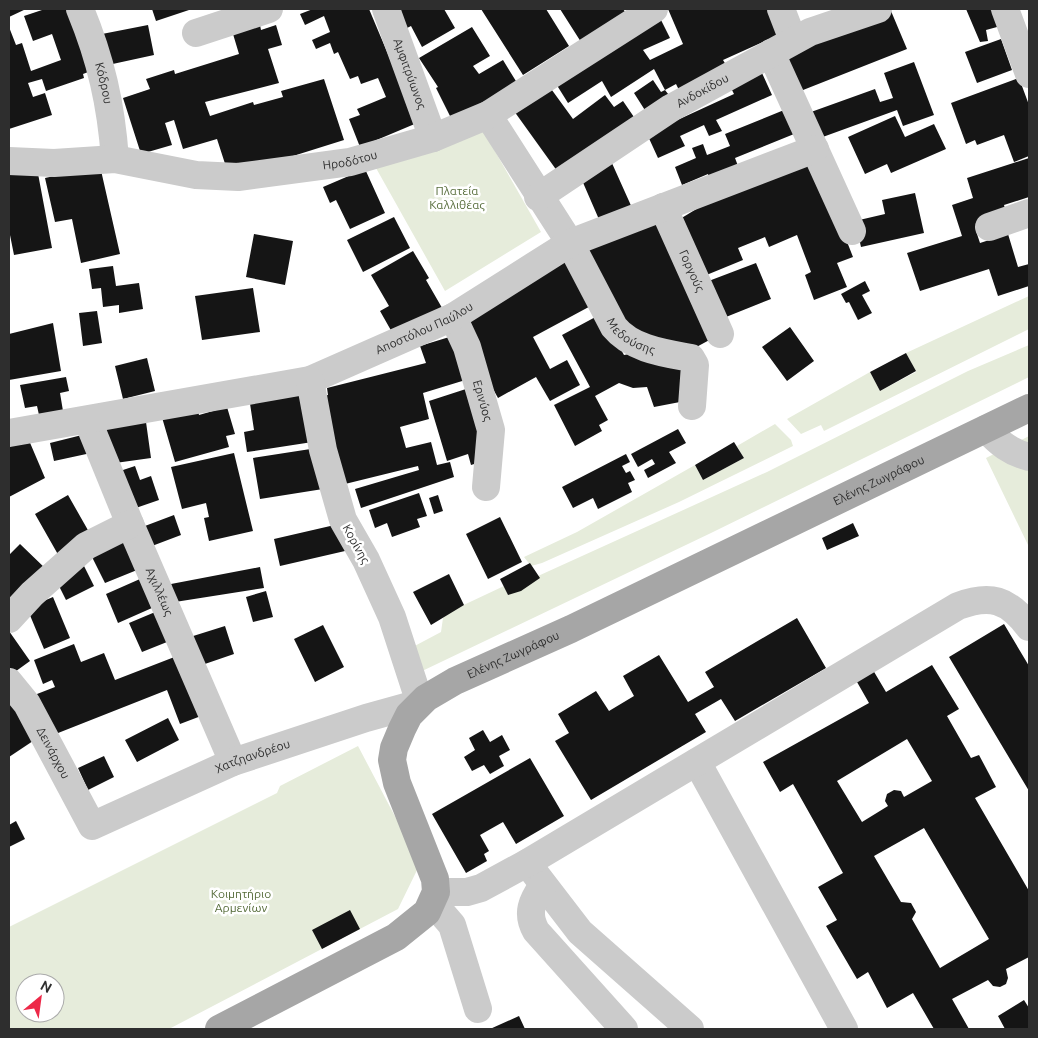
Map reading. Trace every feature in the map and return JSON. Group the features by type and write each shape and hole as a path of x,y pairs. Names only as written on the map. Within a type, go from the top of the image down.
{"main road":[{"name":"Ελένης Ζωγράφου","path":"435,898 435,879 397,783 392,760 394,748 402,729 420,703 448,685 572,629 1029,408"},
{"path":"219,1029 396,937 427,912 435,898"}],"street":[{"name":"Κόδρου","path":"80,9 95,45 112,113 115,159"},
{"path":"196,33 269,9"},
{"name":"Αμφιτρύωνος","path":"386,9 433,138"},
{"name":"Ηροδότου","path":"9,161 54,163 115,159 196,175 238,178 350,162 433,138 488,115 654,9"},
{"path":"781,9 782,47 815,149 852,231"},
{"name":"Ανδοκίδου","path":"538,196 671,108 782,47 832,23 878,9"},
{"path":"1006,9 1029,16"},
{"path":"1006,9 1029,74"},
{"path":"488,115 538,196 570,243"},
{"name":"Αποστόλου Παύλου","path":"9,433 88,421 310,380 453,317 570,243 815,149"},
{"name":"Γοργούς","path":"663,207 720,334"},
{"path":"989,227 1029,213"},
{"name":"Μεδούσης","path":"570,243 614,327 624,339 637,345 691,358 695,365 692,406"},
{"name":"Ερινύος","path":"453,317 467,347 491,430 486,487"},
{"name":"Κορίνης","path":"310,380 323,450 343,520 366,560 392,617 420,703"},
{"name":"Αχιλλέως","path":"88,421 130,524 233,762"},
{"path":"986,429 1010,451 1029,457"},
{"path":"9,619 32,594 86,546 130,524"},
{"path":"478,1009 452,925 435,898 481,888 527,863 958,606 973,600 990,598 1004,604 1019,614 1029,627"},
{"name":"Δεινάρχου","path":"9,682 27,704 92,826"},
{"name":"Χατζηανδρέου","path":"92,826 233,762 366,718 420,703"},
{"path":"697,762 844,1029"},
{"path":"527,863 580,932 690,1029"},
{"path":"543,885 535,897 530,912 530,921 536,931 624,1029"}],"green space":[{"name":"Πλατεία Καλλιθέας","path":"479,123 541,232 445,291 376,168"},
{"path":"1029,296 1029,329 824,431 821,425 801,434 787,419 870,372 880,391 916,372 906,353"},
{"path":"1029,345 1029,377 711,533 418,673 409,649 441,632 443,618 453,610 504,586 508,595 538,576 767,472 968,371"},
{"path":"775,424 791,440 793,446 679,502 542,563 531,566 524,557 577,532 695,465 703,480 744,458 737,446"},
{"path":"1029,436 1029,547 986,458"},
{"name":"Κοιμητήριο Αρμενίων","path":"358,746 420,864 398,909 169,1029 9,1029 9,927 277,793 280,786"}],"building":[{"path":"9,9 26,9 9,17"},
{"path":"45,9 75,9 96,69 83,74 84,78 46,91 42,79 28,83 33,97 45,93 52,115 9,129 9,27 16,45 22,43 31,71 61,60 52,34 33,41 24,16"},
{"path":"152,9 192,9 156,21"},
{"path":"313,9 369,9 417,123 360,147 349,119 360,115 357,109 386,97 378,78 361,84 358,76 350,79 338,52 334,54 330,43 316,49 312,40 330,32 324,16 305,25 300,14"},
{"path":"394,9 444,9 455,28 422,47 411,26 405,29"},
{"path":"481,9 546,9 569,46 523,75"},
{"path":"560,9 623,9 626,13 581,42"},
{"path":"668,9 775,9 783,33 723,60 729,70 681,94 676,84 665,90 654,69 611,97 602,81 568,103 553,79 659,16 670,38 643,50 650,60 683,44"},
{"path":"966,9 987,9 997,12 997,27 986,30 988,41 980,42"},
{"path":"891,11 907,49 798,92 783,52"},
{"path":"148,25 154,55 108,65 102,34"},
{"path":"260,25 261,30 276,25 282,45 268,49 279,83 205,102 210,116 253,102 254,105 283,97 281,91 324,79 344,140 229,176 217,139 183,149 174,120 165,123 172,145 141,154 123,98 150,89 146,79 174,70 175,74 239,54 233,34"},
{"path":"472,27 490,56 473,66 479,74 503,60 519,86 454,124 436,88 438,87 419,58"},
{"path":"1001,39 1012,70 977,83 965,52"},
{"path":"914,62 934,115 903,126 897,110 820,138 811,112 875,89 880,102 893,98 884,73"},
{"path":"762,73 772,95 716,120 722,131 709,136 704,125 680,136 685,146 658,158 647,134 734,94 731,88"},
{"path":"1019,78 1029,105 1029,156 1014,162 1004,135 977,145 975,140 966,144 951,103"},
{"path":"653,80 661,92 665,90 672,99 648,115 634,93"},
{"path":"549,86 573,119 605,95 614,107 623,101 636,120 560,175 514,111"},
{"path":"789,108 799,132 735,158 738,166 709,178 708,174 682,185 675,167 696,158 692,148 703,144 707,155 730,146 725,134"},
{"path":"895,116 905,137 934,124 946,149 891,173 887,164 865,174 848,137"},
{"path":"813,155 853,257 837,263 847,287 814,300 805,275 811,272 797,235 769,247 765,237 738,248 743,260 704,276 680,219 721,194"},
{"path":"1029,158 1029,197 1004,205 1006,212 976,231 980,243 1008,234 1018,267 1029,264 1029,286 998,296 989,269 920,291 907,253 962,236 952,205 973,198 967,178"},
{"path":"611,161 633,210 601,224 581,178"},
{"path":"36,163 52,248 14,255 9,230 9,168"},
{"path":"100,166 120,254 81,263 72,219 55,222 45,178"},
{"path":"365,169 385,213 350,229 336,200 330,203 323,187"},
{"path":"915,193 924,233 861,247 855,221 885,214 882,200"},
{"path":"660,216 715,337 689,351 624,328 587,249"},
{"path":"394,217 410,248 363,272 347,240"},
{"path":"254,234 293,241 285,285 246,277"},
{"path":"413,251 429,278 426,280 445,313 397,341 380,311 389,306 371,275"},
{"path":"572,254 598,302 533,337 550,369 567,360 580,385 550,401 536,377 498,398 454,318"},
{"path":"756,263 771,299 721,319 706,282"},
{"path":"113,266 116,286 139,283 143,309 119,313 119,305 103,307 101,288 92,289 89,269"},
{"path":"865,281 870,291 862,295 872,313 858,320 849,302 846,303 841,294"},
{"path":"253,288 260,332 202,340 195,296"},
{"path":"97,311 102,343 83,346 79,313"},
{"path":"601,314 624,355 635,353 688,363 680,402 654,407 647,387 633,388 619,383 595,396 608,420 599,425 602,431 575,446 554,405 590,387 562,335"},
{"path":"53,323 61,371 9,380 9,334"},
{"path":"790,327 814,361 787,381 762,347"},
{"path":"459,334 472,378 423,393 429,419 400,427 406,448 431,442 437,465 450,462 454,477 361,508 355,489 419,470 418,466 345,484 323,396 328,395 327,388 426,363 420,346"},
{"path":"906,353 916,371 880,391 870,372"},
{"path":"147,358 155,391 123,399 115,366"},
{"path":"66,377 69,391 60,393 63,411 39,415 37,406 25,408 20,385"},
{"path":"305,388 319,441 247,452 244,432 254,430 249,397"},
{"path":"469,388 487,460 471,465 468,454 447,461 429,401"},
{"path":"196,403 199,415 227,407 235,434 226,436 229,447 175,462 161,414"},
{"path":"146,422 151,458 108,464 103,428"},
{"path":"678,429 686,443 669,452 676,463 648,478 644,470 655,464 652,459 638,467 631,454"},
{"path":"86,434 91,453 54,461 50,443"},
{"path":"28,438 45,478 9,497 9,442"},
{"path":"734,442 744,458 703,480 695,465"},
{"path":"317,448 323,489 260,499 253,458"},
{"path":"234,453 253,531 209,541 204,518 209,517 206,503 182,509 171,467"},
{"path":"626,454 630,462 622,466 626,473 630,471 635,480 628,483 632,492 598,509 593,498 573,508 562,487"},
{"path":"135,466 140,480 151,476 159,500 130,510 117,472"},
{"path":"419,493 427,516 417,519 420,527 392,537 387,523 375,528 369,510"},
{"path":"68,495 93,539 60,558 35,514"},
{"path":"438,495 443,511 434,514 429,498"},
{"path":"174,515 181,535 144,549 137,529"},
{"path":"500,517 522,562 488,579 466,534"},
{"path":"853,523 859,536 827,550 822,538"},
{"path":"339,524 345,551 280,566 274,539"},
{"path":"128,533 142,568 105,583 92,557"},
{"path":"20,544 47,570 9,606 9,555"},
{"path":"80,558 94,586 66,600 55,578"},
{"path":"530,563 540,578 521,591 508,595 500,579"},
{"path":"260,567 264,588 175,602 171,584"},
{"path":"449,574 464,605 431,625 413,592"},
{"path":"149,575 161,604 118,623 106,594"},
{"path":"266,591 273,617 253,622 246,597"},
{"path":"53,597 70,638 44,649 27,608"},
{"path":"160,610 172,640 142,652 129,623"},
{"path":"797,618 826,668 735,721 721,699 695,714 706,732 591,800 555,741 569,733 558,714 596,691 609,711 634,696 623,676 659,655 688,702 714,687 705,672"},
{"path":"1004,624 1029,666 1029,791 949,657"},
{"path":"323,625 344,667 315,682 294,639"},
{"path":"225,626 234,654 199,666 190,637"},
{"path":"9,631 30,661 12,674 9,670"},
{"path":"74,644 81,662 104,653 115,680 177,656 201,716 180,724 167,690 53,735 37,694 55,687 52,680 43,684 34,660"},
{"path":"870,665 886,692 932,665 959,709 947,716 971,758 979,755 996,787 975,798 1029,891 1029,957 1006,969 1008,978 1006,984 1000,987 993,986 988,980 952,999 969,1029 934,1029 913,993 887,1008 868,972 857,979 826,926 837,920 818,887 843,873 793,784 780,792 763,762 869,703 853,675","holes":["907,739 932,781 904,797 901,791 894,790 887,794 885,801 888,806 862,822 837,781","924,828 989,939 940,968 912,919 916,912 911,903 901,902 874,856"]},
{"path":"9,692 39,737 9,757"},
{"path":"168,718 179,740 137,762 125,740"},
{"path":"483,730 490,742 502,735 510,750 499,756 504,766 490,774 484,765 472,771 464,757 475,750 469,738"},
{"path":"104,756 114,777 88,790 78,768"},
{"path":"530,758 564,816 516,844 503,822 480,835 489,851 484,854 487,861 466,873 432,814"},
{"path":"16,821 25,839 9,847 9,825"},
{"path":"350,910 360,929 322,949 312,930"},
{"path":"1024,1000 1029,1008 1029,1029 1005,1029 998,1016"},
{"path":"519,1016 525,1029 490,1029"}]}
